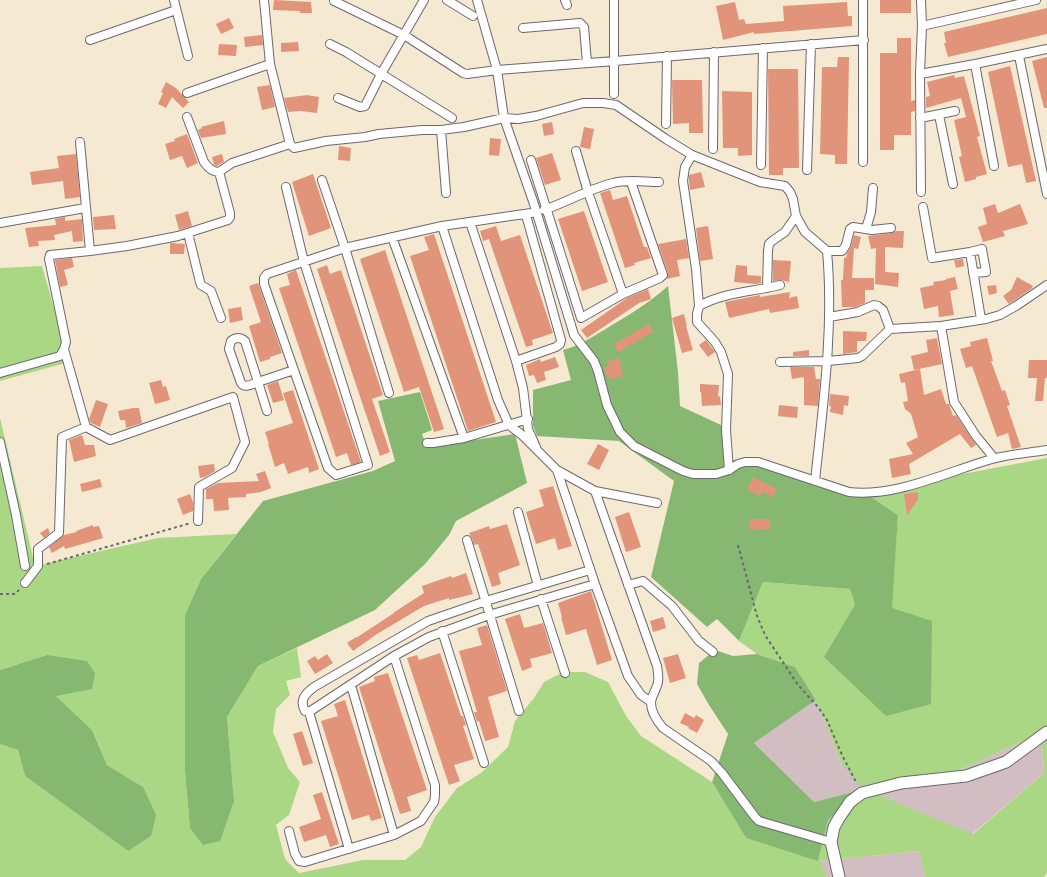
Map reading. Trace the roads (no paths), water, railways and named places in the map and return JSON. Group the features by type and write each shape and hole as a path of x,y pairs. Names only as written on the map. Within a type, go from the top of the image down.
{"main road":[{"path":"839,877 831,842 834,827 850,802 862,793 901,783 966,776 1006,762 1047,732"}],"street":[{"path":"174,0 188,56"},
{"path":"264,0 270,64 291,147 294,148 326,141 379,134 464,127 504,118 518,119 536,116 583,103 603,103 616,105 692,155 760,182 785,186 790,192 793,199 796,216 805,232 826,252 829,317 828,361 815,481"},
{"path":"338,98 360,108 365,106 381,74 424,0"},
{"path":"447,0 473,16"},
{"path":"476,0 497,70 504,118 534,204 574,335 594,361 607,405 620,432 634,446 683,472 693,474 716,474 729,470 738,464 745,462 758,462 849,492 875,493 908,486 994,458 1047,450"},
{"path":"614,0 614,94"},
{"path":"863,162 864,0"},
{"path":"921,0 921,192"},
{"path":"922,26 1036,0"},
{"path":"338,1 404,36 463,73 467,74 497,70 864,40"},
{"path":"90,40 176,10"},
{"path":"523,28 580,23 584,27 587,63"},
{"path":"330,44 346,52 452,118"},
{"path":"807,170 812,44"},
{"path":"761,165 763,48"},
{"path":"920,74 1019,56 1047,49"},
{"path":"713,149 714,52"},
{"path":"666,124 667,56"},
{"path":"1019,56 1047,194"},
{"path":"187,92 270,64"},
{"path":"975,64 994,166"},
{"path":"920,118 955,111"},
{"path":"939,115 953,184"},
{"path":"187,117 204,162 212,171 219,172 232,163 290,144"},
{"path":"441,130 446,193"},
{"path":"80,142 90,251"},
{"path":"576,151 588,192 623,294"},
{"path":"692,155 683,175 683,181 696,270 699,306 697,314 698,322 718,347 723,357 728,374 726,430 729,470"},
{"path":"531,160 545,209 581,318 623,294 660,278 663,275 631,182"},
{"path":"0,373 60,356 64,349 66,342 49,259 50,255 127,246 178,236 228,220 230,217 219,172"},
{"path":"322,180 345,248 389,393"},
{"path":"545,209 614,183 659,182"},
{"path":"286,187 304,262 368,465 336,475 328,468 264,284 264,278 267,274 304,262 345,248 392,237 442,226 528,214 561,340 560,344 556,347 516,361"},
{"path":"866,229 873,188"},
{"path":"923,207 932,258 982,249 986,272 973,273"},
{"path":"0,223 85,208"},
{"path":"767,288 768,252 770,244 785,232 796,216"},
{"path":"470,222 516,361 523,388 528,419 528,429 537,451"},
{"path":"442,226 498,400 509,425 522,435 557,470 595,491 657,502"},
{"path":"826,252 842,251 846,245 850,229 852,227 866,229 891,228"},
{"path":"188,233 201,285 211,291 221,318"},
{"path":"392,237 464,438"},
{"path":"970,252 981,320"},
{"path":"699,306 723,295 780,285"},
{"path":"780,362 828,361 862,356 890,329 941,326 981,320 1000,315 1047,285"},
{"path":"829,317 858,312 874,305 883,310 890,329"},
{"path":"941,326 954,402 976,436 994,458"},
{"path":"267,411 258,382 245,341 241,338 234,338 229,344 229,349 243,386 246,386 258,382 294,370"},
{"path":"64,349 86,427 110,440 233,397 245,442 232,468 199,487 198,521"},
{"path":"427,443 464,438 528,419"},
{"path":"25,582 38,566 38,550 59,533 62,437 86,427"},
{"path":"0,442 16,515 25,566"},
{"path":"557,470 590,570 628,676 641,695 651,702"},
{"path":"595,491 657,666 659,681 651,702 657,722 663,728 711,761 722,773 754,817 759,821 831,842"},
{"path":"518,512 538,586"},
{"path":"467,540 519,711"},
{"path":"349,849 309,712 305,711 302,701 306,694 314,687 424,623 486,601 590,570"},
{"path":"628,585 643,581 672,606 699,642 713,652"},
{"path":"309,712 394,656 442,631 541,599 595,584"},
{"path":"541,599 565,673"},
{"path":"442,631 484,763"},
{"path":"289,831 295,854 299,861 302,862 394,835 421,821 430,809 434,802 434,785 394,656"},
{"path":"351,685 394,835"}]}
